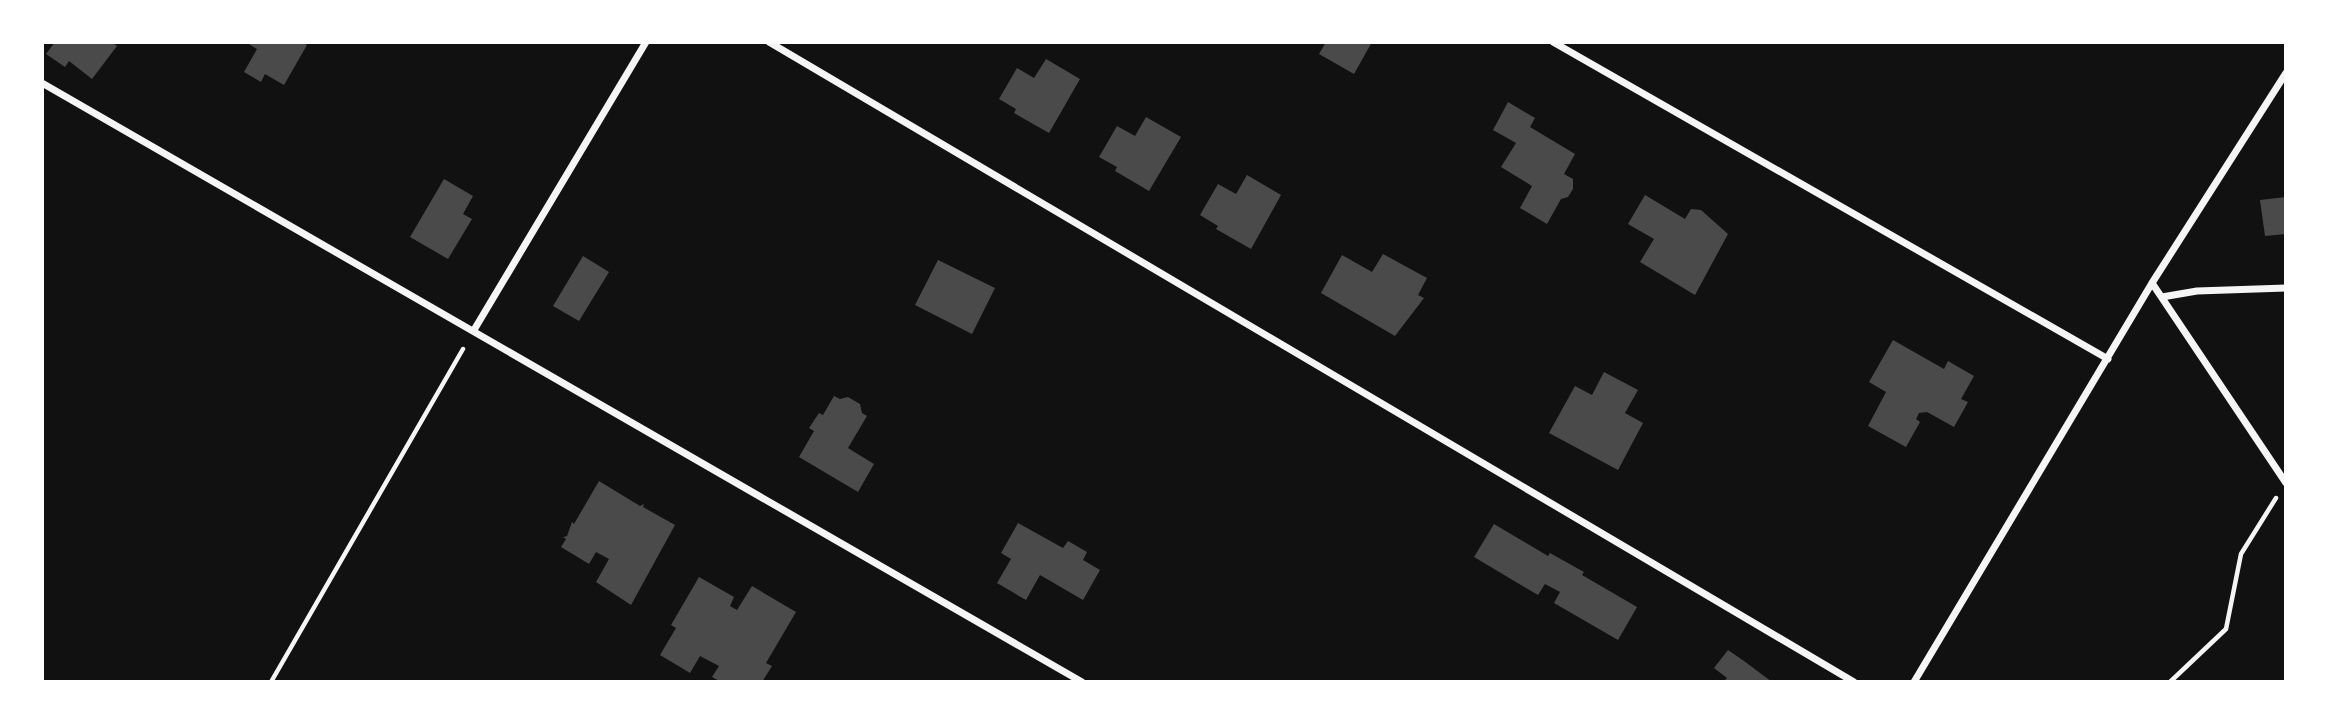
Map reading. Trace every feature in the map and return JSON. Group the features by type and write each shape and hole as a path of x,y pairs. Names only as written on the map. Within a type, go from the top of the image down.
{"street":[{"path":"474,330 646,42"},
{"path":"769,42 1854,682"},
{"path":"1553,42 2108,359"},
{"path":"1914,682 2152,283 2286,73"},
{"path":"42,83 1082,682"},
{"path":"2152,283 2286,482"},
{"path":"2162,298 2197,291 2286,288"}],"path":[{"path":"271,682 474,330"},
{"path":"2169,682 2226,629 2241,554 2286,482"}],"building":[{"path":"55,42 111,42 117,46 92,79 69,61 65,67 46,54"},
{"path":"302,42 307,45 284,85 265,74 261,82 244,72 257,49 249,44"},
{"path":"1326,42 1372,42 1354,74 1319,54"},
{"path":"1046,59 1080,79 1049,133 1014,113 1016,109 999,99 1017,68 1034,78"},
{"path":"1508,102 1535,118 1530,127 1575,154 1564,174 1573,179 1573,189 1568,197 1561,199 1547,224 1520,208 1532,186 1501,167 1516,143 1493,130"},
{"path":"1146,117 1181,137 1149,191 1115,171 1117,167 1099,157 1117,126 1135,136"},
{"path":"1247,175 1281,195 1251,249 1216,229 1218,226 1200,215 1218,184 1236,194"},
{"path":"444,179 473,196 463,214 472,219 448,259 410,237"},
{"path":"1645,195 1685,219 1691,209 1701,210 1728,234 1695,295 1640,262 1654,239 1628,224"},
{"path":"2286,197 2286,234 2265,236 2260,200"},
{"path":"1383,254 1427,278 1418,295 1424,298 1395,336 1321,293 1342,255 1372,272"},
{"path":"583,256 609,272 579,321 553,306"},
{"path":"938,260 995,288 972,334 915,305"},
{"path":"1893,340 1944,369 1948,361 1974,376 1961,399 1968,402 1954,427 1927,412 1919,413 1916,419 1920,422 1906,447 1868,426 1886,392 1869,382"},
{"path":"1604,372 1638,390 1625,413 1643,423 1618,470 1549,433 1575,386 1592,395"},
{"path":"834,396 840,399 848,397 860,404 862,413 867,416 848,448 874,464 858,492 799,457 814,431 809,428 819,413 823,415"},
{"path":"599,481 640,506 644,504 643,507 675,525 631,605 596,582 609,559 596,552 589,564 561,547 566,539 563,537 567,536 572,522 574,524"},
{"path":"1018,523 1063,548 1068,541 1087,552 1083,560 1100,570 1083,600 1040,575 1026,600 997,583 1011,559 1001,553"},
{"path":"1494,524 1548,556 1550,553 1584,572 1582,575 1637,607 1618,640 1554,603 1560,592 1545,584 1538,595 1474,557"},
{"path":"699,577 734,597 730,606 737,610 752,586 796,612 766,663 772,666 762,682 721,682 712,677 719,666 700,656 690,673 660,655 676,628 671,625"},
{"path":"1728,650 1772,682 1723,682 1727,678 1714,668"}]}
